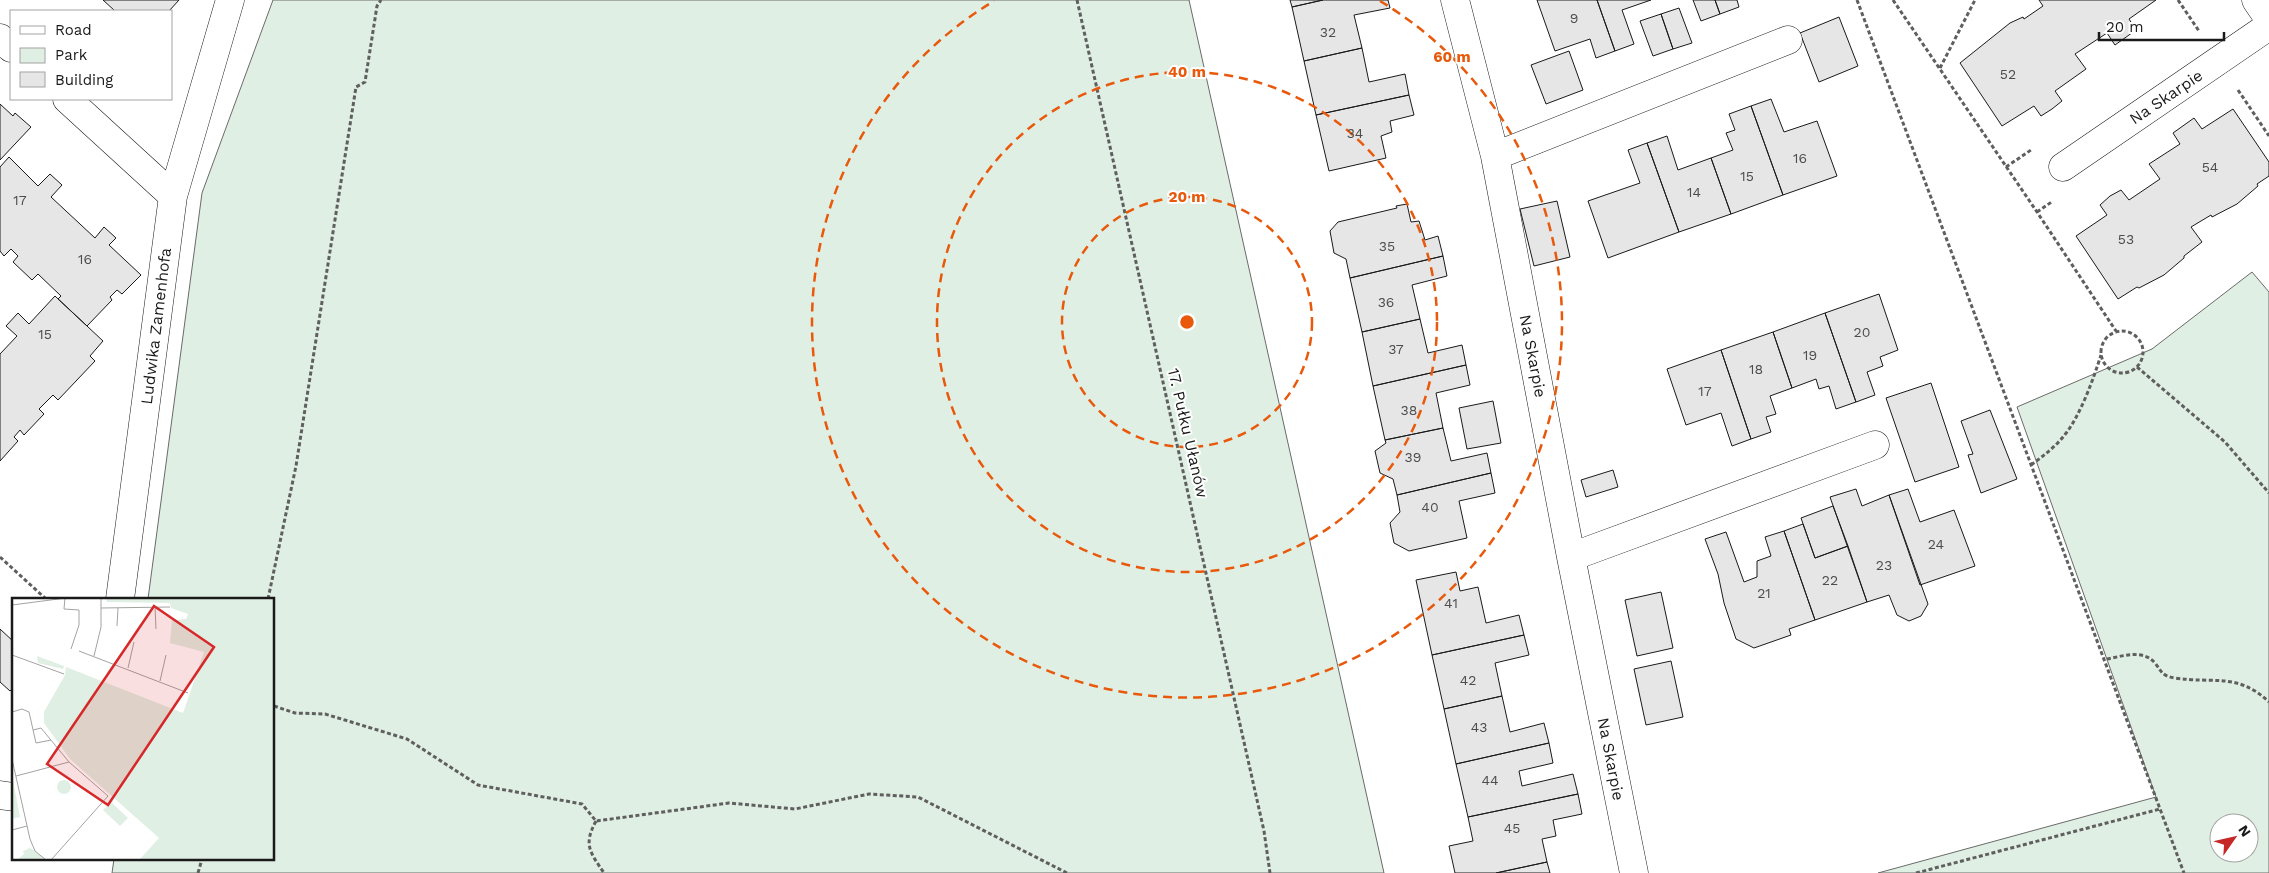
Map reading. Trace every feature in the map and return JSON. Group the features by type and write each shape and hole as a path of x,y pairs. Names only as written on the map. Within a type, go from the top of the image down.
{"street":[{"name":"Ludwika Zamenhofa","path":"120,598 173,196 230,0"},
{"name":"Na Skarpie","path":"1454,0 1495,156 1571,557 1634,873"},
{"path":"2256,0 2269,19"},
{"name":"Na Skarpie","path":"2063,167 2269,26"},
{"path":"0,38 10,47"},
{"path":"1495,156 1788,40"},
{"path":"68,100 173,196"},
{"path":"1571,557 1875,445"}],"path":[{"path":"268,598 296,466 356,87 365,82 377,6 381,0"},
{"name":"17. Pułku Ułanów","path":"1077,0 1260,812 1270,873"},
{"path":"1857,0 2184,873"},
{"path":"1893,0 2116,332"},
{"path":"1940,68 1975,0"},
{"path":"2031,465 2055,446 2065,435 2091,386 2105,339 2116,332 2129,332 2140,341 2143,354 2141,361 2130,371 2116,372 2105,364 2101,356"},
{"path":"2137,366 2225,442 2269,492"},
{"path":"0,557 45,598"},
{"path":"2107,659 2130,654 2144,656 2154,662 2160,673 2174,678 2238,682 2256,690 2269,702"},
{"path":"275,706 295,713 325,714 407,739 478,785 582,804 596,821"},
{"path":"596,821 729,803 795,809 869,794 918,797 1067,873"},
{"path":"1916,873 2160,810"},
{"path":"596,821 590,832 588,850 604,873"},
{"path":"198,873 202,860"}],"green space":[{"path":"273,0 1189,0 1384,873 112,873 114,860 275,860 275,598 148,598 202,193"},
{"path":"2252,272 2269,292 2269,873 1878,873 2156,797 2017,407 2152,349"}],"building":[{"path":"103,0 179,0 170,10 114,10"},
{"path":"1290,0 1323,0 1292,7"},
{"path":"1323,0 1388,0 1390,8 1354,15 1362,48 1304,61 1292,7"},
{"path":"1537,0 1597,0 1615,51 1596,58 1590,39 1555,51"},
{"path":"1597,0 1651,0 1622,10 1634,44 1615,51"},
{"path":"1693,0 1715,0 1720,14 1701,21"},
{"path":"1715,0 1737,0 1739,7 1720,14"},
{"path":"2039,0 2156,0 2129,19 2136,30 2115,45 2107,33 2075,54 2086,69 2055,91 2062,101 2041,116 2034,106 2002,126 1960,63 2010,23 2023,17 2024,19 2043,6"},
{"path":"1679,8 1692,43 1673,49 1661,14"},
{"path":"1661,14 1673,49 1653,56 1640,21"},
{"path":"1839,17 1858,66 1819,82 1800,33"},
{"path":"1362,48 1369,82 1405,74 1409,95 1316,115 1304,61"},
{"path":"1569,51 1583,90 1546,104 1531,65"},
{"path":"1409,95 1414,115 1390,121 1392,132 1381,136 1386,158 1329,171 1316,115"},
{"path":"1771,99 1784,132 1817,121 1837,176 1783,195 1751,106"},
{"path":"0,104 13,116 15,113 31,127 0,160"},
{"path":"1751,106 1783,195 1731,214 1711,158 1733,150 1726,133 1735,130 1729,114"},
{"path":"2233,109 2269,162 2269,176 2257,184 2258,186 2237,204 2212,217 2211,215 2191,227 2202,242 2164,275 2139,288 2137,287 2118,299 2076,236 2107,215 2100,205 2110,196 2121,190 2129,200 2160,179 2149,164 2180,144 2173,133 2194,118 2202,129"},
{"path":"1667,136 1678,170 1711,158 1731,214 1679,232 1647,143"},
{"path":"1647,143 1679,232 1608,258 1588,201 1640,183 1628,150"},
{"path":"9,157 38,186 50,174 62,185 51,197 95,238 104,227 116,238 109,245 141,275 122,294 117,290 110,297 112,300 87,326 58,299 61,296 38,274 32,280 13,262 18,256 11,249 4,256 0,251 0,167"},
{"path":"1557,201 1570,257 1534,266 1520,209"},
{"path":"1407,204 1411,222 1419,221 1425,240 1438,236 1443,256 1350,278 1346,259 1334,253 1330,231 1338,222"},
{"path":"1443,256 1447,276 1412,285 1420,319 1362,332 1350,278"},
{"path":"1879,294 1898,350 1880,357 1883,366 1867,372 1875,395 1856,402 1825,313"},
{"path":"55,296 103,341 90,356 95,361 58,400 53,395 39,409 44,414 24,435 20,430 14,437 18,441 0,461 0,354 17,336 6,326 18,313 29,324"},
{"path":"1825,313 1856,402 1836,409 1829,386 1819,389 1816,379 1792,388 1773,332"},
{"path":"1420,319 1428,353 1462,345 1466,365 1373,386 1362,332"},
{"path":"1773,332 1792,388 1770,396 1776,414 1766,417 1771,432 1751,439 1721,350"},
{"path":"1721,350 1751,439 1732,446 1721,413 1686,425 1667,369"},
{"path":"1466,365 1470,385 1436,393 1443,428 1385,440 1373,386"},
{"path":"1931,383 1959,467 1915,482 1886,398"},
{"path":"1493,401 1501,443 1467,449 1459,408"},
{"path":"1990,410 2017,479 1981,493 1968,455 1973,454 1961,421"},
{"path":"1443,428 1451,461 1487,453 1491,473 1397,495 1393,479 1380,473 1375,451 1386,443 1385,440"},
{"path":"1613,470 1618,487 1586,497 1581,480"},
{"path":"1491,473 1495,493 1459,501 1467,538 1409,551 1394,543 1390,523 1400,512 1397,495"},
{"path":"1856,489 1862,506 1889,495 1928,604 1921,616 1909,621 1897,615 1889,595 1867,602 1830,497"},
{"path":"1908,489 1920,522 1954,510 1975,566 1920,585 1889,495"},
{"path":"1833,506 1848,546 1815,558 1801,518"},
{"path":"1803,524 1815,558 1848,546 1867,602 1815,620 1784,531"},
{"path":"1784,531 1815,620 1789,629 1791,635 1754,648 1736,639 1724,603 1718,574 1705,539 1726,532 1744,582 1757,577 1757,561 1771,556 1765,537"},
{"path":"1456,572 1460,591 1478,587 1486,623 1519,615 1524,635 1432,655 1416,580"},
{"path":"1661,592 1673,648 1637,656 1625,600"},
{"path":"0,629 12,640 12,689 10,691 0,682"},
{"path":"1524,635 1529,655 1495,663 1502,696 1444,709 1432,655"},
{"path":"1671,661 1683,717 1646,725 1634,669"},
{"path":"1502,696 1510,732 1544,723 1549,743 1456,764 1444,709"},
{"path":"1549,743 1553,763 1519,771 1522,786 1573,774 1578,794 1468,817 1456,764"},
{"path":"1578,794 1582,814 1553,820 1556,836 1542,839 1547,862 1496,873 1455,873 1449,846 1473,841 1468,817"},
{"path":"1547,862 1550,873 1496,873"}]}
